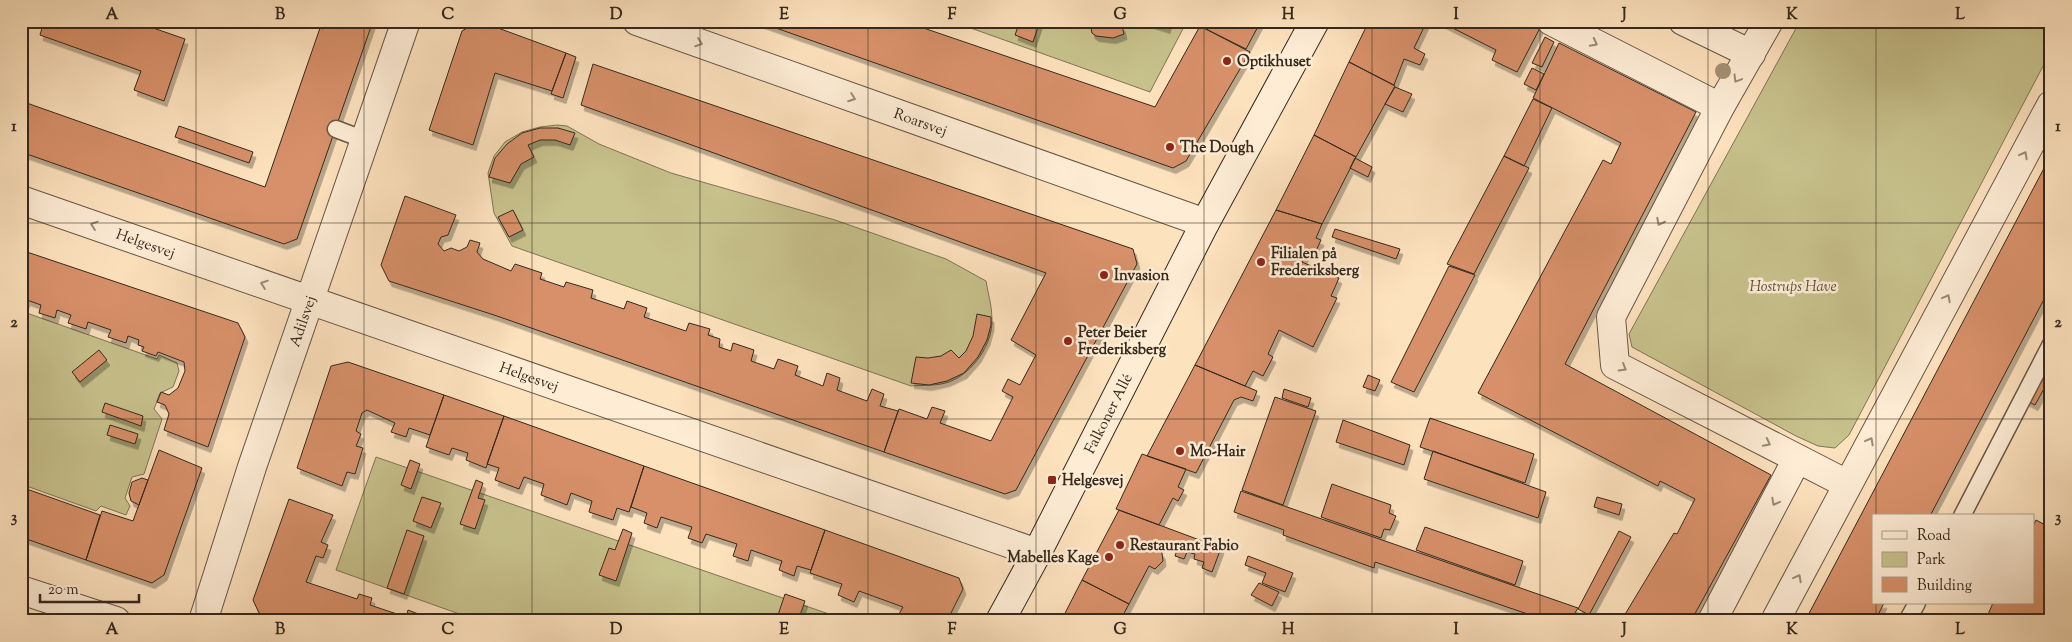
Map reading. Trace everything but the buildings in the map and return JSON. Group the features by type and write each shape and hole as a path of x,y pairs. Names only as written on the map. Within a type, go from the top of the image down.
{"street":[{"name":"Adilsvej","path":"203,621 252,467 406,21"},
{"name":"Roarsvej","path":"637,21 1205,223"},
{"name":"Falkoner Allé","path":"1000,621 1037,553 1205,223 1315,21"},
{"path":"1550,21 1720,107"},
{"path":"1684,21 1751,54"},
{"path":"1769,21 1720,107 1611,317 1615,365 1847,484"},
{"path":"1775,621 2051,105"},
{"name":"Helgesvej","path":"21,200 1037,553"},
{"path":"1712,621 1797,459"},
{"path":"21,590 116,621"}],"lane":[{"path":"336,129 365,140"},
{"path":"1963,514 2051,344"},
{"path":"1908,621 1916,604"}],"green space":[{"path":"951,21 1187,21 1150,92"},
{"name":"Hostrups Have","path":"1800,21 2051,21 2051,51 1849,435 1835,448 1818,446 1796,436 1632,347 1629,334"},
{"path":"557,125 567,126 599,144 671,173 835,220 946,259 986,281 992,319 989,338 985,348 973,365 958,378 940,384 911,386 512,246 494,213 488,173 494,156 505,142 522,132"},
{"path":"21,311 157,359 159,355 177,363 179,371 173,387 160,393 154,409 162,419 144,474 132,477 125,498 130,506 126,515 101,506 96,511 21,484"},
{"path":"376,457 849,621 479,621 336,570"}],"place":[{"name":"Optikhuset","path":"1227,61"},
{"name":"The Dough","path":"1170,147"},
{"name":"Filialen på Frederiksberg","path":"1261,262"},
{"name":"Invasion","path":"1104,275"},
{"name":"Peter Beier Frederiksberg","path":"1068,341"},
{"name":"Mo-Hair","path":"1180,451"},
{"name":"Helgesvej","path":"1052,480"},
{"name":"Restaurant Fabio","path":"1120,545"},
{"name":"Mabelles Kage","path":"1109,557"}]}
